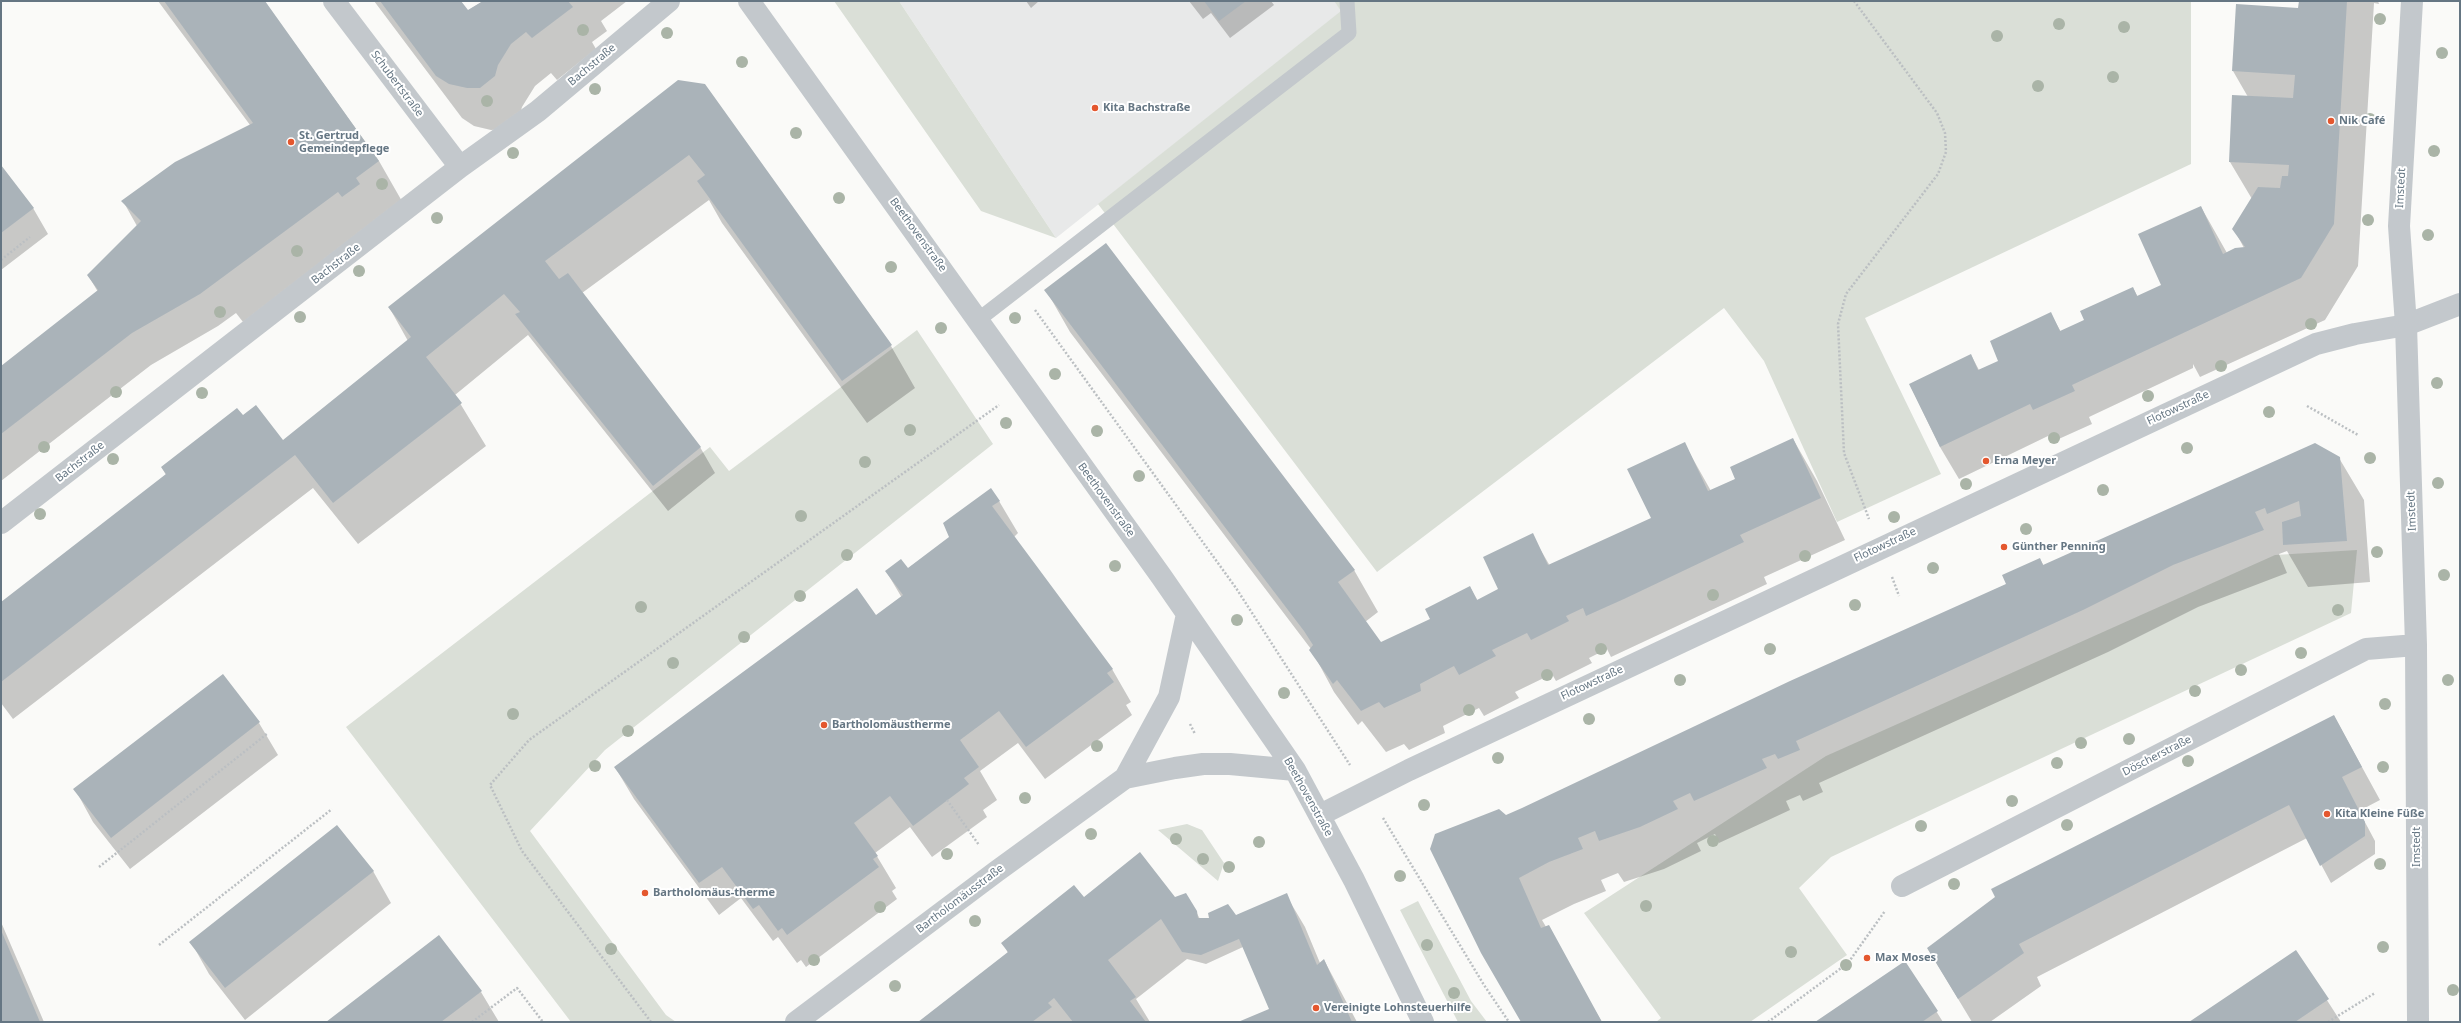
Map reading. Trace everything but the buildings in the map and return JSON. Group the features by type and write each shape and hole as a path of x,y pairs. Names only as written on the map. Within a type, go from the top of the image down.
{"street":[{"name":"Schubertstraße","path":"334,1 460,168"},
{"name":"Bachstraße","path":"1,523 460,168 538,112 669,1"},
{"name":"Beethovenstraße","path":"750,1 1187,614 1295,770 1320,815 1423,1022"},
{"name":"Imstedt","path":"2412,1 2399,226 2406,325 2416,645 2418,1022"},
{"name":"Flotowstraße","path":"1320,815 1366,790 1880,547 2316,344 2355,334 2406,325 2460,304"},
{"name":"Bartholomäusstraße","path":"1126,778 1169,697 1187,614"},
{"name":"Döscherstraße","path":"1902,886 2366,649 2416,645"},
{"name":"Bartholomäusstraße","path":"796,1022 998,871 1126,778 1203,764 1230,764 1295,770"}],"lane":[{"path":"978,320 1349,33 1347,1"}],"path":[{"path":"1854,1 1937,113 1945,133 1946,146 1946,152 1938,174 1846,294 1838,324 1844,453 1899,596"},
{"path":"1,260 30,237"},
{"path":"1020,288 1236,588 1366,790 1484,985 1509,1022"},
{"path":"651,1022 522,851 490,785 529,740 1024,387"},
{"path":"2308,406 2358,435"},
{"path":"99,867 268,733"},
{"path":"947,800 959,816"},
{"path":"159,945 332,810"},
{"path":"1768,1022 1848,963 1902,886"},
{"path":"472,1022 517,988 543,1022"},
{"path":"2328,1022 2375,993"}],"shaded area":[{"path":"834,1 899,1 1056,238 981,211"},
{"name":"Kita Bachstraße","path":"899,1 1334,1 1342,11 1056,238"},
{"path":"1334,1 2191,1 2191,164 1865,318 1941,474 1837,522 1764,361 1724,308 1377,572 1098,204 1341,11"},
{"path":"917,330 993,444 605,750 530,831 666,1015 676,1022 571,1022 346,727 710,447 729,471"},
{"path":"2357,550 2351,613 1831,857 1799,888 1847,955 1750,1022 1656,1022 1661,1018 1584,913 1826,756 2275,555"},
{"path":"1187,824 1202,830 1224,863 1218,881 1158,830"},
{"path":"1418,901 1471,1001 1487,1022 1458,1022 1400,910"}],"place":[{"name":"Kita Bachstraße","path":"1095,108"},
{"name":"Nik Café","path":"2331,121"},
{"name":"St. Gertrud Gemeindepflege","path":"291,142"},
{"name":"Erna Meyer","path":"1986,461"},
{"name":"Günther Penning","path":"2004,547"},
{"name":"Bartholomäustherme","path":"824,725"},
{"name":"Kita Kleine Füße","path":"2327,814"},
{"name":"Bartholomäus-therme","path":"645,893"},
{"name":"Max Moses","path":"1867,958"},
{"name":"Vereinigte Lohnsteuerhilfe","path":"1316,1008"}]}
